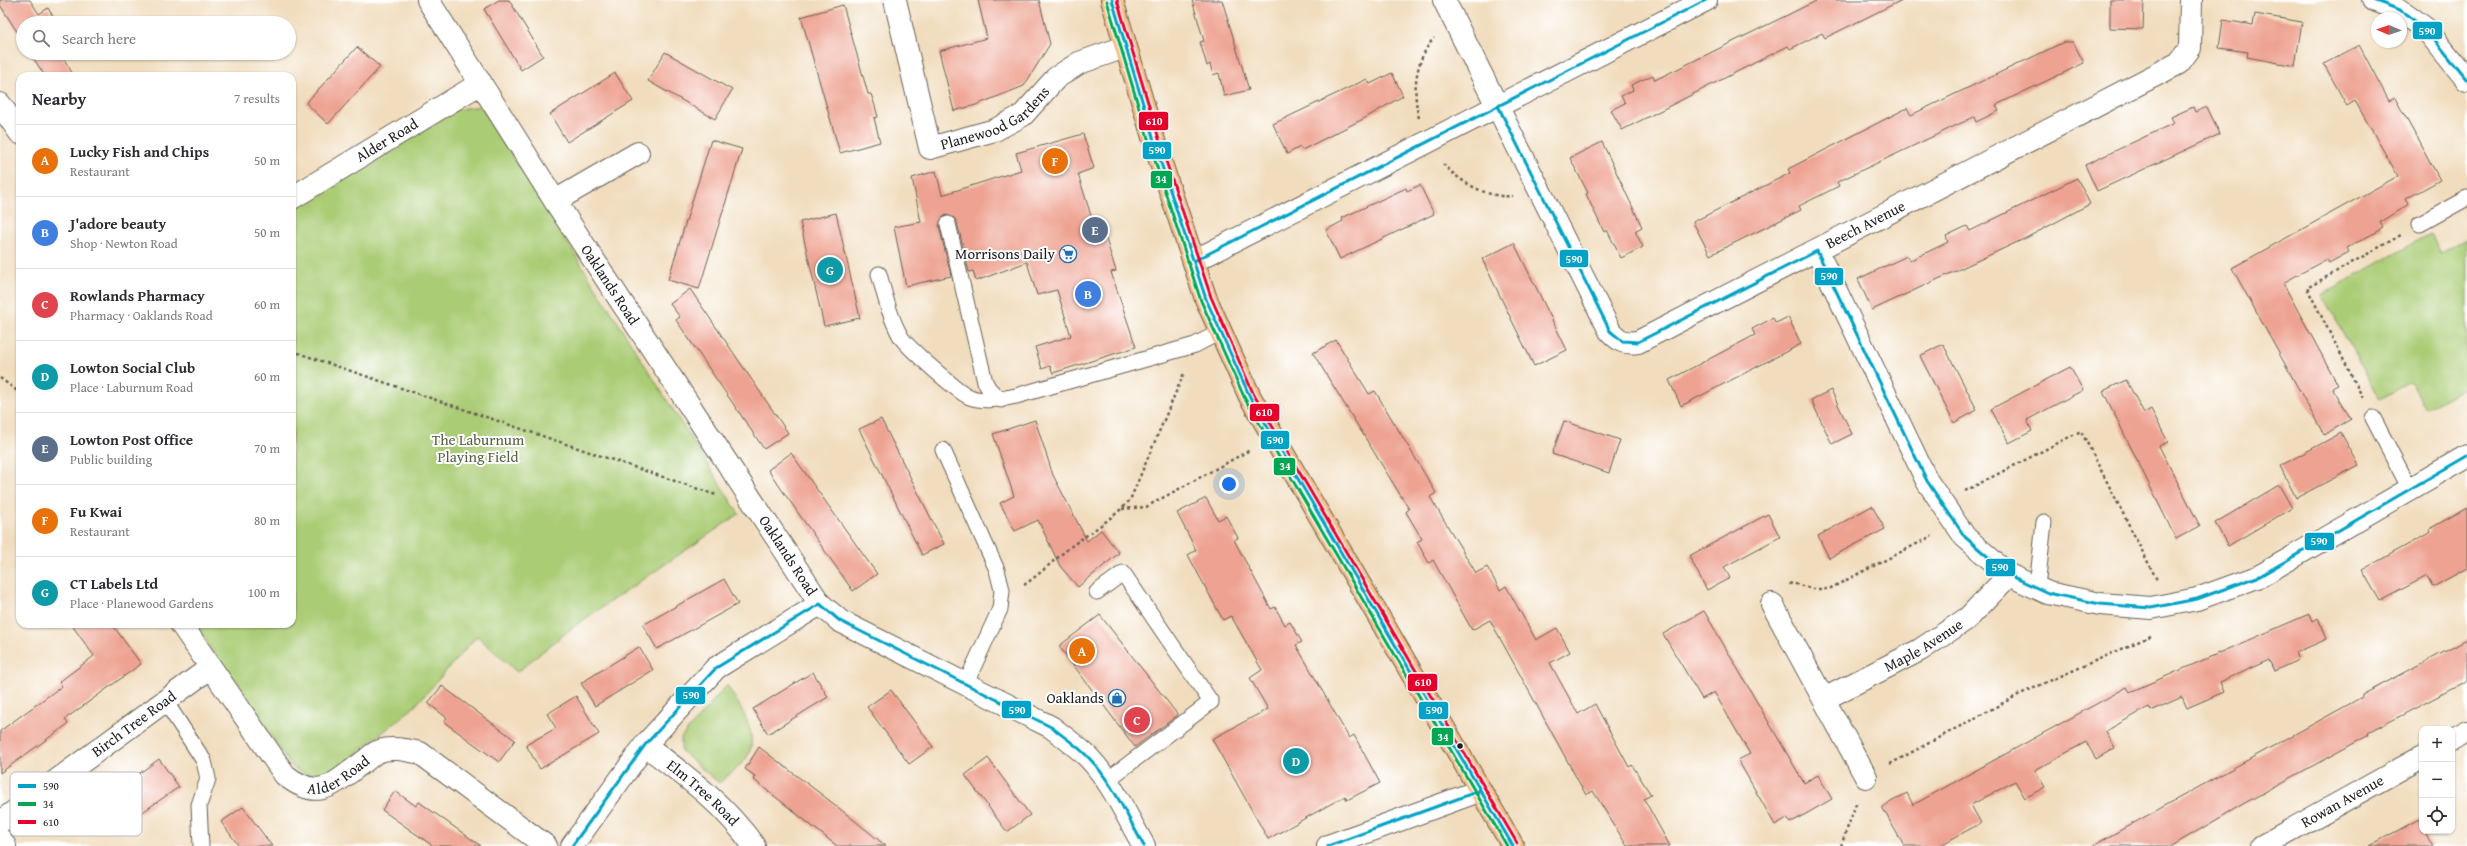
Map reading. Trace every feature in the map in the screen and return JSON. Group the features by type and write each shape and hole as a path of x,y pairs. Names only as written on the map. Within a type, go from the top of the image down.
{"main road":[{"path":"1112,0 1125,47 1194,261 1220,332 1250,397 1479,791 1513,846"}],"street":[{"name":"Oaklands Road","path":"428,0 555,201 820,604 840,621 1051,727 1089,758 1106,781 1144,846"},
{"name":"Planewood Gardens","path":"895,0 930,148 995,130 1023,115 1056,78 1079,63 1125,47"},
{"name":"Beech Avenue","path":"1444,0 1610,331 1617,340 1627,344 1638,342 2179,64 2190,48 2191,0"},
{"path":"1194,261 1706,0"},
{"path":"2373,0 2400,10 2426,29 2467,80"},
{"name":"Alder Road","path":"296,196 481,83"},
{"path":"0,104 16,127"},
{"path":"555,201 638,153"},
{"path":"1817,251 1927,481 1956,524 1965,537 2009,574 2048,593 2100,604 2151,608 2198,599 2260,576 2467,456"},
{"name":"Maple Avenue","path":"1824,699 1920,650 1968,618 2009,574"},
{"path":"572,846 646,745 716,668 820,604"},
{"path":"1772,604 1866,777"},
{"name":"Alder Road","path":"184,628 285,775 300,788 317,790 332,785 377,752 406,750 420,753 546,846"},
{"name":"Birch Tree Road","path":"68,772 210,668"},
{"path":"2455,738 2467,732"},
{"name":"Elm Tree Road","path":"646,745 714,798 738,824 754,846"},
{"name":"Rowan Avenue","path":"2262,846 2419,759"},
{"path":"1338,844 1479,791"},
{"name":"Birch Tree Road","path":"0,822 10,815"},
{"path":"0,840 5,846"}],"lane":[{"path":"2420,224 2467,198"},
{"path":"948,224 985,382 989,390 1001,400"},
{"path":"879,274 892,319 902,339 953,386 971,398 1001,400 1194,345 1220,332"},
{"path":"2373,418 2410,489"},
{"path":"943,450 997,570 1002,590 1000,609 965,685"},
{"path":"2037,587 2044,522"},
{"path":"1097,592 1123,573 1210,702 1106,781"},
{"path":"165,700 204,761 208,779 199,805 201,846"}],"path":[{"path":"2373,418 2307,288 2420,224"},
{"path":"1002,590 1023,585 1040,574 1063,553 1122,509 1130,500 1149,459 1194,345"},
{"path":"296,352 720,496"},
{"path":"0,378 16,390"},
{"path":"1942,503 2081,430 2169,604"},
{"path":"1122,509 1146,507 1273,437"},
{"path":"1772,604 1773,593 1781,585 1794,583 1812,589 1829,589 1956,524"},
{"path":"1841,846 1866,777 2018,695 2155,634"}],"green space":[{"name":"The Laburnum Playing Field","path":"481,106 739,514 573,627 517,672 477,636 414,707 341,766 324,775 304,774 291,766 197,628 296,628 296,208 458,109"},
{"path":"2430,234 2440,253 2467,238 2467,386 2426,409 2411,382 2380,399 2322,295"},
{"path":"727,685 742,710 750,729 751,748 744,761 719,783 681,751 681,738"}],"building":[{"path":"0,0 30,0 39,14 48,8 53,16 16,16 16,30 0,5"},
{"path":"499,0 509,0 543,56 521,70 484,9"},
{"path":"978,0 1039,0 1050,44 1024,86 976,105 954,111 939,51 987,38"},
{"path":"1192,0 1222,0 1249,90 1224,96 1219,73 1213,75 1210,64 1207,66 1200,42 1204,41"},
{"path":"1818,0 1902,0 1825,38 1822,33 1790,49 1788,46 1622,130 1611,110 1625,103 1621,96 1633,90 1631,85 1653,75 1655,80"},
{"path":"2110,0 2144,0 2143,29 2110,28"},
{"path":"843,5 868,94 871,94 878,117 874,118 880,142 840,153 801,17"},
{"path":"2255,14 2302,22 2295,66 2247,57 2248,52 2219,48 2223,20 2253,25"},
{"path":"2064,42 2073,42 2084,63 1996,105 1999,111 1976,122 1974,117 1837,182 1839,186 1799,206 1801,210 1710,255 1693,222 1790,173 1788,169 1907,108 1911,115"},
{"path":"2359,45 2389,101 2395,98 2440,180 2406,199 2409,204 2380,222 2383,228 2347,248 2349,252 2329,263 2327,259 2283,283 2338,385 2332,388 2351,419 2324,435 2232,268 2398,176 2355,101 2347,106 2324,64"},
{"path":"357,47 380,67 328,124 306,103"},
{"path":"665,52 732,90 715,119 648,81"},
{"path":"35,60 65,60 72,72 42,72"},
{"path":"615,73 633,101 567,142 550,114"},
{"path":"1392,73 1403,96 1365,118 1302,150 1300,147 1287,154 1273,124 1367,79 1370,84"},
{"path":"2193,107 2195,112 2207,107 2220,134 2097,191 2085,165 2174,123 2171,117"},
{"path":"1083,134 1094,168 1078,174 1093,222 1100,220 1116,271 1111,272 1136,347 1053,373 1050,366 1042,369 1035,347 1071,336 1057,290 1037,295 1027,262 976,281 973,271 969,272 957,222 954,218 946,215 942,218 939,226 951,276 906,286 894,227 921,222 912,178 936,171 942,195 1021,170 1016,153"},
{"path":"711,140 742,149 699,289 668,280"},
{"path":"1602,142 1642,227 1635,231 1643,247 1621,258 1607,230 1604,232 1586,194 1588,193 1570,158"},
{"path":"2077,178 2090,204 2026,238 1872,310 1858,279 1907,256 1909,261 1948,242 1946,236 1967,226 1970,231"},
{"path":"1420,185 1434,214 1340,259 1326,230 1343,221 1342,218 1406,188 1407,191"},
{"path":"836,213 860,318 824,326 800,222"},
{"path":"1514,243 1567,350 1534,366 1482,259"},
{"path":"690,289 788,433 764,449 676,320 680,317 670,304"},
{"path":"1788,317 1801,344 1681,406 1669,380 1755,335 1752,329 1773,318 1776,323"},
{"path":"1336,340 1369,394 1375,391 1436,493 1430,497 1476,573 1487,567 1500,590 1506,586 1536,640 1557,628 1570,652 1550,663 1578,714 1595,704 1629,767 1632,765 1651,795 1644,799 1670,846 1627,846 1593,791 1586,795 1490,620 1472,630 1433,560 1429,563 1417,542 1422,539 1406,512 1409,509 1313,353"},
{"path":"1943,344 1977,410 1954,423 1920,356"},
{"path":"2070,367 2083,390 2027,420 2032,431 2009,443 1991,409"},
{"path":"2126,380 2144,413 2151,409 2168,442 2159,446 2200,526 2176,539 2103,391"},
{"path":"1831,390 1852,434 1832,444 1811,400"},
{"path":"881,419 944,544 922,555 859,429"},
{"path":"1035,420 1053,475 1087,541 1101,530 1119,553 1078,587 1060,566 1038,520 1015,531 1000,503 1014,496 993,434"},
{"path":"1564,421 1620,440 1609,473 1552,454"},
{"path":"2341,433 2359,465 2296,498 2280,466"},
{"path":"791,453 877,574 853,591 768,470"},
{"path":"2279,485 2292,508 2228,546 2215,523"},
{"path":"1206,498 1218,520 1226,516 1238,538 1234,540 1271,609 1275,607 1285,625 1290,622 1302,642 1296,645 1349,738 1354,735 1380,783 1347,800 1345,796 1268,839 1212,739 1268,709 1250,678 1262,670 1231,616 1223,620 1188,555 1196,550 1177,513"},
{"path":"1872,506 1885,529 1829,558 1818,536"},
{"path":"2467,508 2467,568 2433,587 2427,576 2380,601 2362,570 2431,532 2429,529"},
{"path":"1768,514 1780,537 1724,567 1730,578 1707,590 1689,556"},
{"path":"724,579 738,604 657,649 643,625"},
{"path":"1704,611 1804,783 1818,775 1832,799 1790,823 1787,818 1775,825 1738,760 1750,754 1714,692 1702,699 1663,634"},
{"path":"2309,614 2312,621 2318,618 2327,639 2295,653 2298,660 2274,671 2269,660 2220,682 2224,692 2187,708 2182,697 2151,711 2149,707 2106,731 2115,748 2096,759 2086,742 2035,770 2045,787 2025,798 2015,781 1971,805 1981,823 1939,846 1904,846 1882,807 1907,793 1913,805 2127,687 2130,692"},
{"path":"1100,615 1178,715 1135,747 1059,646"},
{"path":"74,628 115,628 141,664 65,719 68,724 0,773 0,731 62,686 59,682 94,656"},
{"path":"2467,640 2467,681 2368,733 2369,735 2243,804 2172,846 2092,846 2362,697 2362,695"},
{"path":"639,647 653,670 595,706 581,683"},
{"path":"813,672 828,697 768,734 753,709"},
{"path":"442,686 515,740 499,762 444,722 447,718 428,703"},
{"path":"891,690 933,747 909,764 867,707"},
{"path":"576,696 599,734 540,769 526,745 556,728 547,714"},
{"path":"759,747 886,846 837,846 753,779 755,776 745,769"},
{"path":"988,758 1030,815 1007,832 965,775"},
{"path":"159,759 179,787 142,812 141,772"},
{"path":"395,791 416,806 419,802 481,846 433,846 382,810"},
{"path":"243,807 272,846 239,846 221,822"},
{"path":"2419,819 2419,834 2427,834 2433,846 2369,846"}],"transit line":[{"name":"590","path":"1112,0 1158,154 1206,299 1250,397 1513,846"},
{"name":"610","path":"1117,0 1163,152 1211,297 1254,395 1517,843"},
{"name":"590","path":"1194,261 1706,0"},
{"name":"590","path":"2373,0 2400,10 2426,29 2467,80"},
{"name":"34","path":"1107,1 1153,155 1201,301 1245,399 1507,846"},
{"name":"590","path":"1498,106 1610,331 1622,341 1638,342 1817,251 1927,481 1965,537 2009,575 2048,593 2100,604 2151,608 2197,599 2260,576 2467,456"},
{"name":"590","path":"572,846 645,745 716,668 820,604 840,621 1051,727 1066,738 1085,754 1098,768 1119,800 1144,846"},
{"name":"590","path":"1328,846 1479,791"}],"place":[{"name":"Fu Kwai","path":"1055,161"},
{"name":"Lowton Post Office","path":"1095,230"},
{"name":"Morrisons Daily","path":"1068,254"},
{"name":"CT Labels Ltd","path":"830,270"},
{"name":"J'adore beauty","path":"1088,294"},
{"name":"Lucky Fish and Chips","path":"1082,651"},
{"name":"Oaklands","path":"1117,698"},
{"name":"Rowlands Pharmacy","path":"1137,720"},
{"name":"Lowton Social Club","path":"1296,761"}]}
